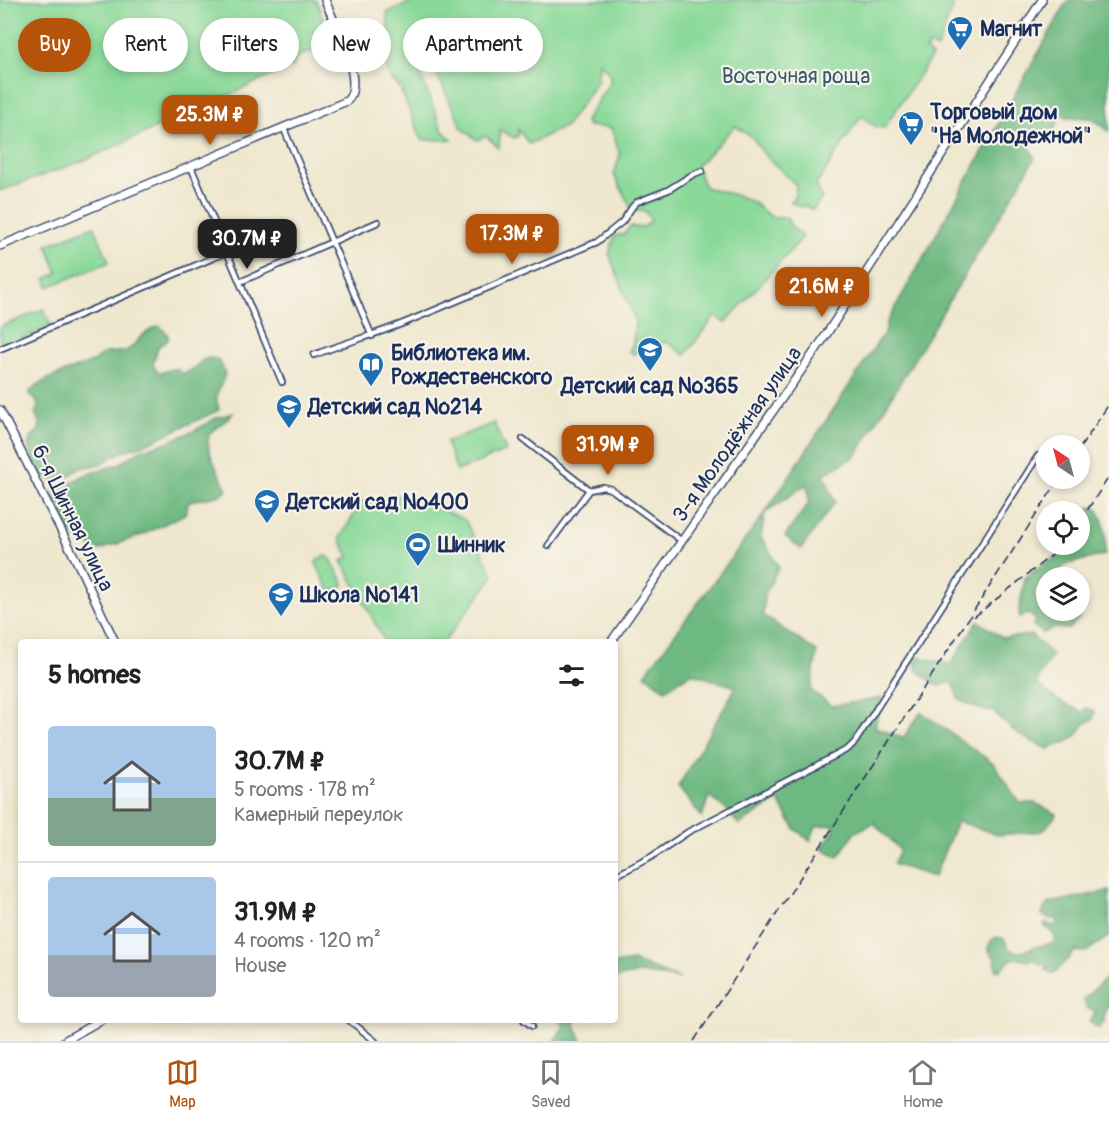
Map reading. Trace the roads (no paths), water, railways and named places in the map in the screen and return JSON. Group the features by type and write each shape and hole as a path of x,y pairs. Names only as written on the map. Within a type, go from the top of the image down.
{"main road":[{"path":"0,246 284,129 340,105 352,96 353,72 325,0"},
{"name":"3-я Молодёжная улица","path":"613,639 822,341 1042,0"},
{"name":"6-я Шинная улица","path":"0,410 80,568 113,639"},
{"path":"64,1041 96,1023"}],"street":[{"path":"284,129 373,337"},
{"path":"191,167 282,382"},
{"path":"314,355 347,342 373,337 597,242 622,222 638,202 668,190 702,171"},
{"path":"240,282 378,222"},
{"path":"0,349 227,252"},
{"path":"523,439 589,490"},
{"path":"618,874 651,857 688,832 848,749 855,742 1036,459"},
{"path":"548,546 589,490 603,487 610,489 682,541"},
{"path":"353,1023 375,1041"},
{"path":"528,1023 532,1026"}],"railway":[{"path":"1089,435 1109,404"},
{"path":"1090,506 1109,477"},
{"path":"694,1041 1053,489"},
{"path":"974,617 1052,555"}],"place":[{"name":"Магнит","path":"960,52"},
{"name":"Торговый дом \"На Молодежной\"","path":"911,147"},
{"name":"Детский сад №365","path":"650,373"},
{"name":"Библиотека им. Рождественского","path":"371,388"},
{"name":"Детский сад №214","path":"289,430"},
{"name":"Детский сад №400","path":"267,525"},
{"name":"Шинник","path":"418,568"},
{"name":"Школа №141","path":"281,618"}],"park label":[{"name":"Восточная роща","path":"796,76"}]}
